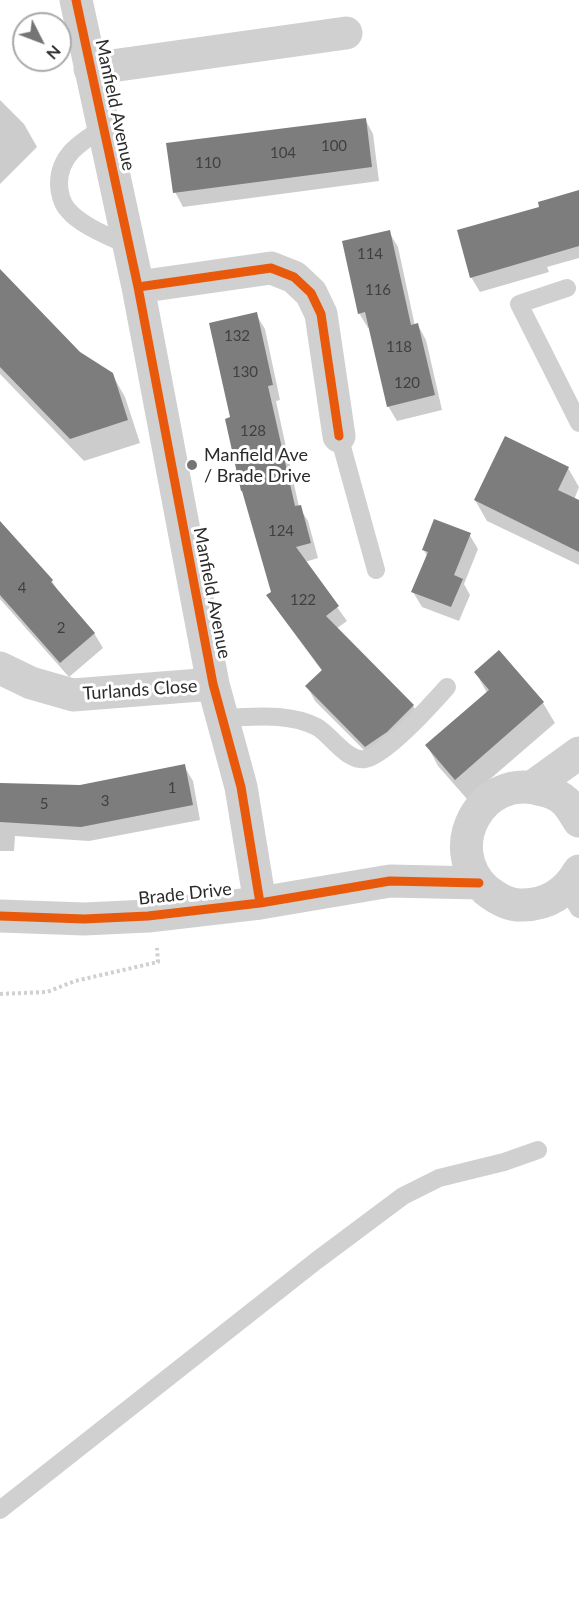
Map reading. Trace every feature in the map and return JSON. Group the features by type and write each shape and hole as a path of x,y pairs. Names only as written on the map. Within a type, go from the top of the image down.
{"street":[{"name":"Manfield Avenue","path":"76,0 138,287 213,684 242,787 260,903"},
{"name":"Manfield Avenue","path":"90,69 346,33"},
{"path":"138,287 271,268 294,277 311,293 321,314 339,436"},
{"name":"Turlands Close","path":"0,668 31,683 73,695 213,684"},
{"path":"532,786 579,753"},
{"path":"575,802 532,786 512,788 493,796 481,806 470,824 466,852 470,868 479,883 494,897 513,904 544,902 575,890"},
{"name":"Brade Drive","path":"390,881 466,852"},
{"name":"Brade Drive","path":"0,916 84,919 148,916 260,903 390,881 479,883"}],"lane":[{"path":"103,128 83,140 69,153 59,171 59,191 67,210 87,224 129,246"},
{"path":"567,288 519,304 579,423"},
{"path":"339,436 376,570"},
{"path":"222,718 274,716 292,718 318,728 348,753 363,760 375,756 409,727 447,687"},
{"path":"0,1510 316,1261 403,1196 439,1178 504,1162 538,1150"}],"path":[{"path":"0,994 46,992 75,981 158,962 157,948"}],"building":[{"path":"366,118 372,167 173,193 166,143"},
{"path":"579,190 579,246 470,278 457,230 539,207 538,202"},
{"path":"390,230 411,325 418,323 435,395 387,407 365,312 358,314 342,241"},
{"path":"0,269 80,352 113,373 128,420 70,439 0,367"},
{"path":"257,312 273,385 268,386 295,506 301,505 311,543 296,547 339,606 326,616 414,705 387,732 365,747 305,686 322,670 266,595 271,592 241,491 225,419 230,417 209,323"},
{"path":"505,436 569,467 558,490 579,500 579,552 474,500"},
{"path":"434,519 471,533 454,575 463,579 451,607 411,592 428,552 422,550"},
{"path":"0,521 53,580 51,582 95,633 60,663 0,595"},
{"path":"499,650 544,702 455,780 425,745 489,690 474,672"},
{"path":"185,764 193,805 81,827 0,822 0,783 80,785"}],"cycle path":[{"path":"76,0 138,287 213,684 241,787 260,903"},
{"path":"138,287 271,268 294,277 311,293 321,314 339,436"},
{"path":"0,916 84,919 148,916 260,903 390,881 479,883"}],"place":[{"name":"Manfield Ave / Brade Drive","path":"192,465"}]}
